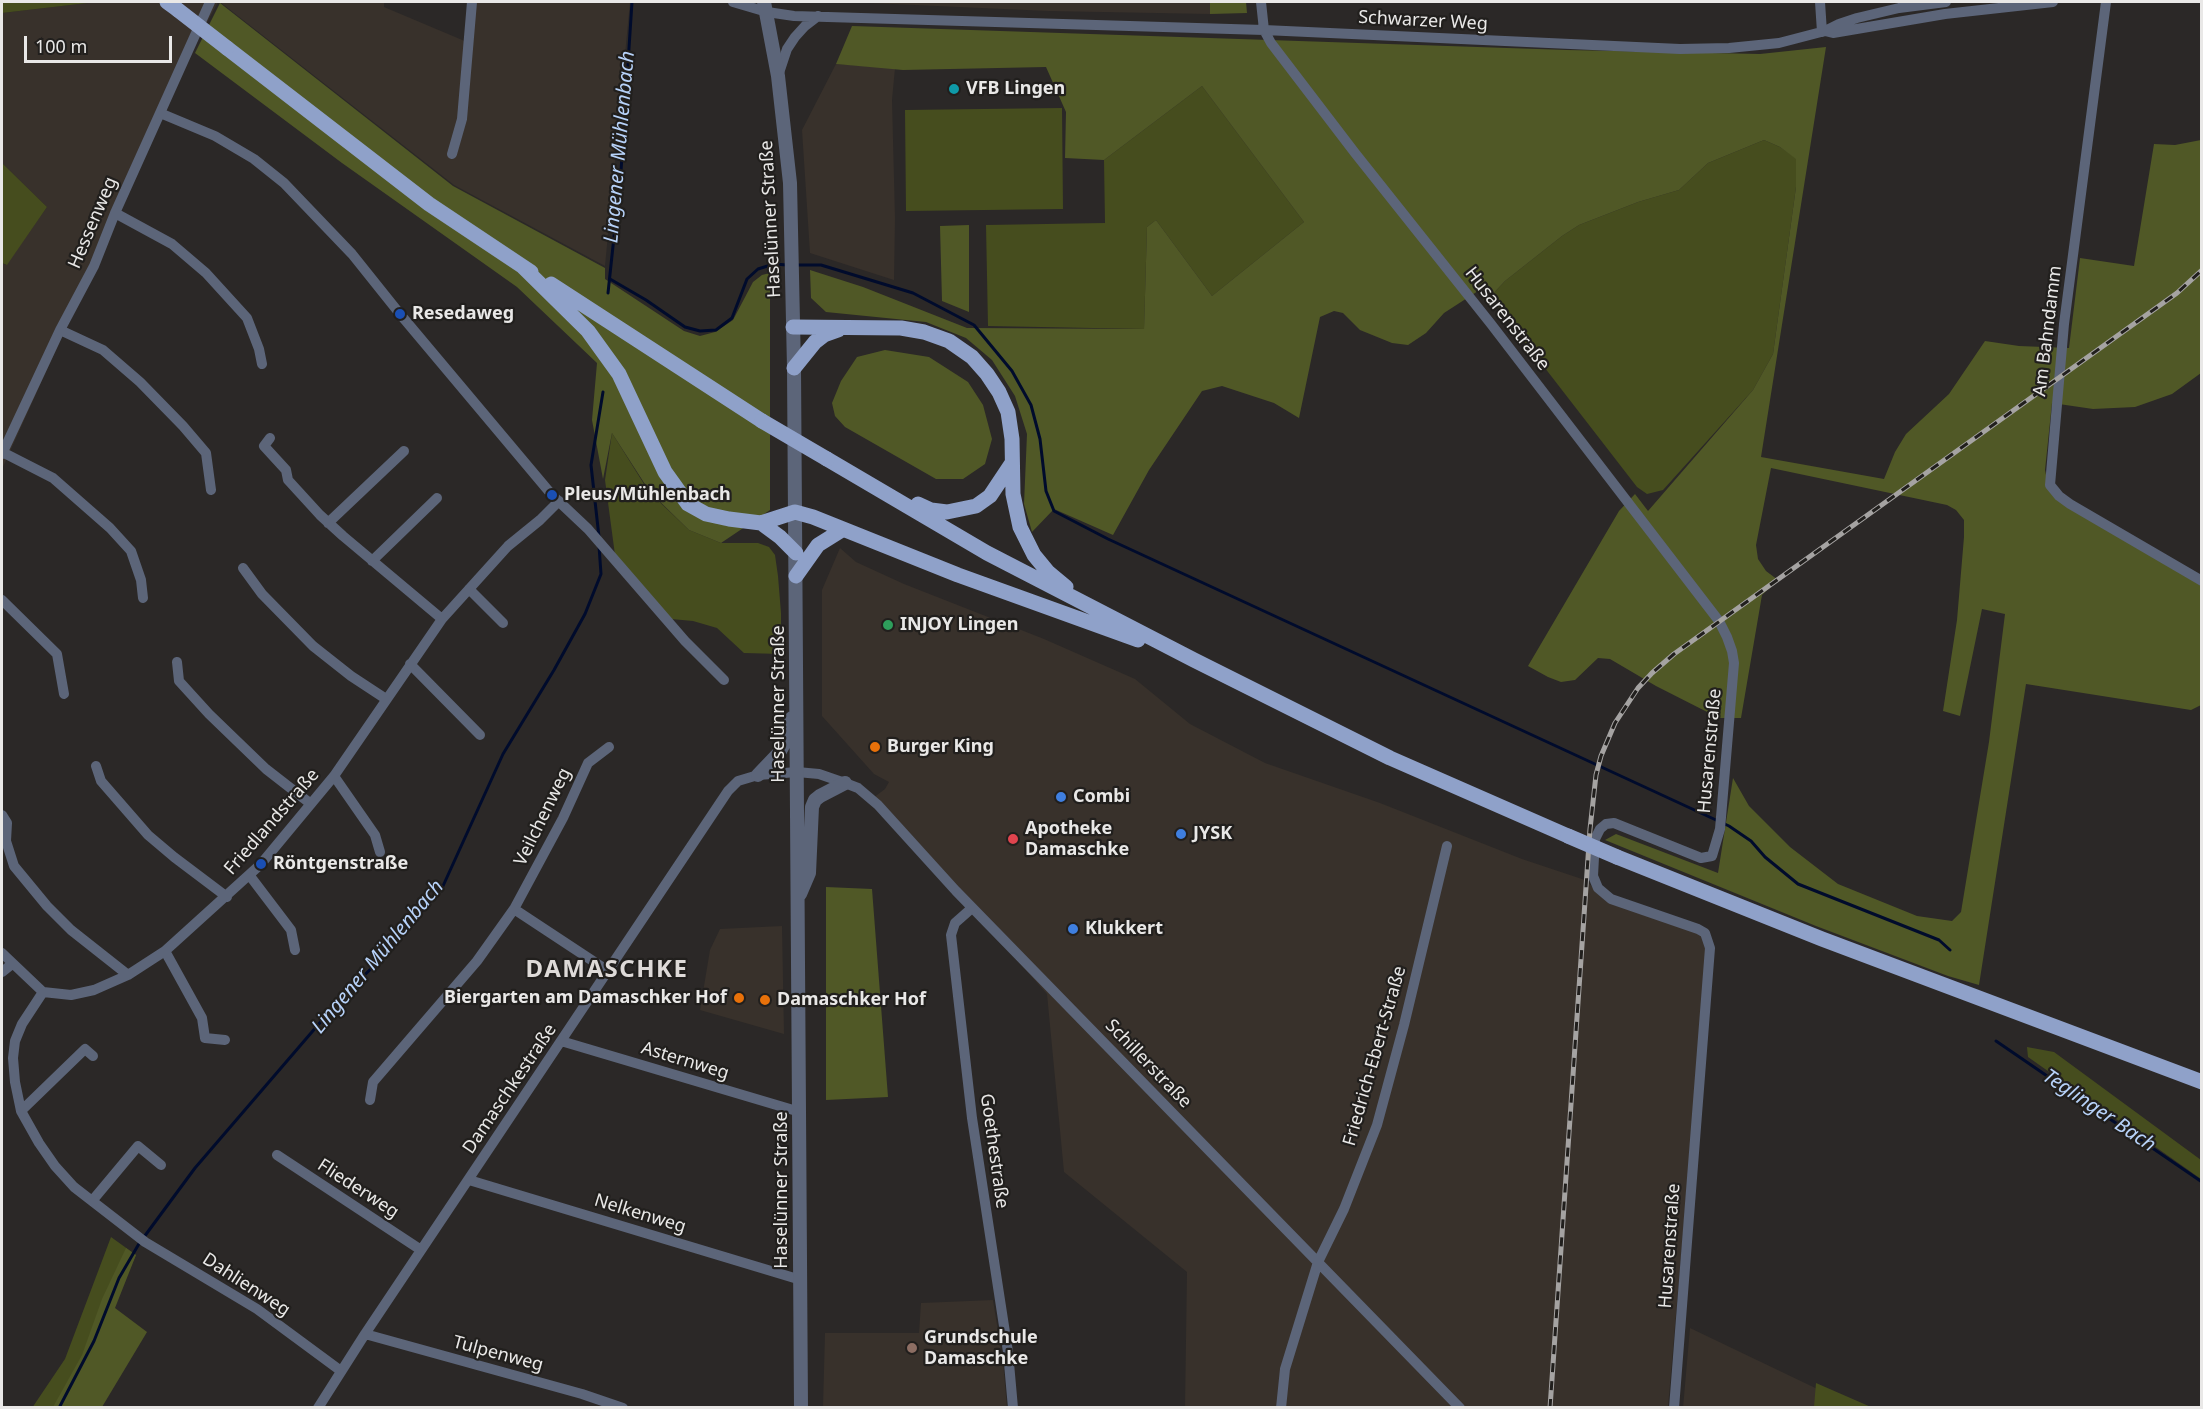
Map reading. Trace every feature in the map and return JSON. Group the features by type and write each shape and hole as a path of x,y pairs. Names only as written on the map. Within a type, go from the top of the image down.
{"main road":[{"path":"173,6 429,204 762,421 987,553 1194,660 1486,801 1617,857 1822,939 2202,1083"},
{"path":"523,267 588,331 620,374 665,472 688,504 706,514 761,523 795,512 1033,603 1194,660"},
{"path":"793,327 901,328 924,332 949,341 972,357 999,392 1008,412 1012,440 1015,506 1020,527 1028,545 1048,572 1086,605"},
{"path":"794,368 815,342 825,335 844,328"},
{"path":"868,483 931,510 947,512 962,510 976,506 990,496 1012,462"},
{"path":"761,523 796,553"},
{"path":"796,576 818,545 842,530"}],"street":[{"name":"Hessenweg","path":"2,453 60,330 94,266 115,213 210,2"},
{"path":"452,154 462,118 472,2"},
{"name":"Schwarzer Weg","path":"733,2 818,16 1264,30 1680,49 1729,48 1779,43 1823,32 1857,18 1899,8 1946,2"},
{"path":"1261,2 1264,30"},
{"path":"1820,2 1823,32"},
{"name":"Schwarzer Weg","path":"1823,32 1833,33 1912,18 2053,2"},
{"name":"Am Bahndamm","path":"2106,2 2063,335 2050,485 2070,504 2202,581"},
{"name":"Haselünner Straße","path":"765,7 778,76 790,183 796,553 801,1407"},
{"path":"778,76 795,37 818,16"},
{"name":"Husarenstraße","path":"1264,30 1271,44 1505,342 1724,629 1734,663 1720,828 1712,856 1701,858 1614,824 1606,824 1600,829 1595,839 1593,876 1598,888 1611,899 1698,929 1705,933 1710,948 1674,1407"},
{"path":"160,113 215,136 254,159 284,183 352,254 559,501 589,531 685,641 724,681"},
{"path":"115,213 172,244 206,273 247,318 262,364"},
{"path":"60,330 103,350 140,382 183,426 206,453 211,490"},
{"path":"270,438 264,446 286,470 288,480 328,523 442,619"},
{"path":"328,523 404,451"},
{"path":"2,453 54,478 110,528 131,551 141,580 143,598"},
{"path":"372,561 437,498"},
{"name":"Friedlandstraße","path":"43,992 71,994 94,990 128,975 165,951 227,897 249,876 334,776 442,619 508,546 559,501"},
{"path":"243,568 261,594 313,646 351,676 386,699"},
{"path":"469,589 503,623"},
{"path":"2,600 57,654 64,694"},
{"path":"177,662 179,681 209,714 266,769 311,804"},
{"path":"410,664 480,735"},
{"path":"758,775 779,753 785,742 796,701"},
{"name":"Veilchenweg","path":"370,1100 373,1082 477,961 514,909 563,818 588,763 609,747"},
{"path":"96,766 101,781 148,834 227,897"},
{"name":"Damaschkestraße","path":"318,1407 728,790 738,781 758,775 797,772"},
{"name":"Schillerstraße","path":"797,772 819,774 858,788 888,814 972,908 1460,1407"},
{"path":"334,776 375,835 380,852"},
{"path":"797,898 809,873 812,807 815,800 845,783"},
{"path":"2,815 7,823 6,841 14,866 47,906 71,930 128,975"},
{"name":"Friedrich-Ebert-Straße","path":"1281,1407 1285,1369 1318,1262 1344,1209 1377,1125 1448,846"},
{"path":"249,876 291,930 295,950"},
{"name":"Goethestraße","path":"972,908 955,923 951,935 972,1118 1008,1352 1013,1407"},
{"path":"514,909 608,972"},
{"path":"165,951 202,1018 205,1038 225,1040"},
{"path":"2,953 43,992"},
{"path":"2,972 12,964"},
{"name":"Dahlienweg","path":"43,992 22,1024 15,1041 14,1074 21,1111 55,1166 92,1201 131,1232 257,1309 341,1371"},
{"name":"Asternweg","path":"561,1041 800,1112"},
{"path":"21,1111 85,1048 93,1056"},
{"path":"92,1201 138,1146 161,1165"},
{"name":"Fliederweg","path":"277,1155 421,1250"},
{"name":"Nelkenweg","path":"469,1180 801,1280"},
{"name":"Tulpenweg","path":"365,1334 623,1407"}],"shaded area":[{"path":"95,2 218,2 190,54 2,469 2,263 6,265 47,207 2,163 2,13"},
{"path":"220,2 384,2 384,7 467,42 471,2 630,2 605,266 454,185"},
{"path":"871,2 1210,2 1210,14 1048,11"},
{"path":"836,64 895,68 892,100 894,280 810,253 802,130"},
{"path":"840,548 856,562 904,584 1044,639 1135,679 1190,724 1265,763 1380,803 1522,859 1585,880 1598,892 1691,929 1701,936 1707,954 1668,1407 1185,1407 1187,1272 1064,1172 1047,994 873,798 885,789 889,782 874,774 822,716 822,590"},
{"path":"782,926 784,1034 700,1010 710,950 720,929"},
{"name":"Grundschule Damaschke","path":"993,1300 1003,1362 1007,1407 823,1407 825,1333 919,1333 921,1303"},
{"path":"1690,1328 1855,1407 1683,1408"}],"green space":[{"path":"2,2 96,2 2,13"},
{"path":"1210,2 1246,2 1247,13 1210,14"},
{"path":"220,3 453,186 605,268 605,279 684,331 700,336 715,332 733,320 753,282 762,275 770,273 770,510 721,543 689,530 650,492 612,433 603,479 592,420 597,363 517,287 342,163 195,53"},
{"path":"852,26 1567,50 1760,54 1826,47 1761,457 1884,479 1895,452 1906,434 1949,394 1985,341 2019,346 2069,348 2080,258 2134,266 2154,144 2175,145 2201,140 2201,373 2172,394 2135,407 2093,409 2052,403 2045,470 2048,485 2201,582 2201,705 2191,710 2026,684 1979,985 1948,976 1816,926 1605,840 1616,834 1718,873 1733,778 1749,806 1790,847 1838,884 1917,916 1952,921 1961,912 1989,742 2005,614 1982,609 1960,716 1943,711 1957,620 1964,537 1964,520 1956,510 1947,505 1771,468 1756,545 1758,559 1766,571 1778,580 1762,595 1741,718 1719,718 1656,686 1610,659 1598,658 1575,680 1561,682 1528,666 1619,511 1635,494 1648,511 1753,390 1773,354 1796,187 1796,159 1780,147 1764,140 1708,163 1679,190 1638,202 1579,225 1505,281 1490,297 1484,300 1478,291 1444,313 1426,333 1408,345 1392,343 1360,330 1343,313 1334,311 1320,317 1299,418 1274,403 1222,386 1202,391 1149,470 1113,535 1054,509 1032,532 1024,504 1027,434 1015,396 992,360 966,338 926,322 826,312 811,298 810,270 863,287 967,328 1144,329 1147,227 1156,220 1212,296 1304,222 1202,86 1104,160 1065,158 1066,112 1046,67 903,70 836,64"},
{"path":"1202,86 1304,222 1212,296 1156,220 1147,227 1144,329 988,326 986,225 1105,223 1104,160"},
{"path":"1062,108 1063,209 906,211 905,110"},
{"path":"1764,140 1796,158 1796,187 1773,354 1753,390 1663,490 1647,494 1637,487 1490,297 1505,281 1579,225 1638,202 1679,190 1708,163"},
{"path":"2,163 47,207 7,265 2,263"},
{"path":"969,225 969,312 942,301 940,226"},
{"path":"885,350 929,357 968,382 983,405 992,439 985,464 963,479 936,479 845,427 835,416 832,403 841,381 857,357"},
{"path":"612,433 649,492 689,530 721,543 758,543 769,547 775,555 778,576 781,654 744,653 717,628 693,621 671,619 615,555 605,480"},
{"path":"826,887 872,889 888,1097 826,1100"},
{"path":"2027,1047 2054,1052 2201,1160 2201,1179 2028,1057"},
{"path":"111,1237 136,1255 67,1407 32,1408 65,1359"},
{"path":"126,1248 136,1255 115,1308 147,1332 102,1407 53,1407 82,1355 102,1299"},
{"path":"1816,1383 1871,1407 1814,1407"}],"waterway":[{"name":"Lingener Mühlenbach","path":"608,293 621,171 632,2"},
{"path":"610,279 685,327 700,331 716,330 732,318 747,279 758,269 774,264 787,265"},
{"path":"797,265 821,265 913,293 974,325 1012,371 1031,405 1040,439 1046,491 1054,511 1108,539 1729,826 1751,841 1765,857 1798,884 1939,940 1950,950"},
{"name":"Lingener Mühlenbach","path":"599,537 591,465 603,392"},
{"name":"Lingener Mühlenbach","path":"144,1237 195,1168 342,997 382,958 443,886 503,754 585,614 601,574 599,546"},
{"name":"Teglinger Bach","path":"1996,1041 2202,1182"},
{"name":"Lingener Mühlenbach","path":"59,1408 94,1341 119,1278 140,1242"}],"railway":[{"path":"1550,1408 1590,829 1596,775 1601,756 1615,723 1638,688 1674,654 2177,293 2202,270"}],"place":[{"name":"VFB Lingen","path":"954,89"},
{"name":"Resedaweg","path":"400,314"},
{"name":"Pleus/Mühlenbach","path":"552,495"},
{"name":"INJOY Lingen","path":"888,625"},
{"name":"Burger King","path":"875,747"},
{"name":"Combi","path":"1061,797"},
{"name":"JYSK","path":"1181,834"},
{"name":"Apotheke Damaschke","path":"1013,839"},
{"name":"Röntgenstraße","path":"261,864"},
{"name":"Klukkert","path":"1073,929"},
{"name":"Biergarten am Damaschker Hof","path":"739,998"},
{"name":"Damaschker Hof","path":"765,1000"},
{"name":"Grundschule Damaschke","path":"912,1348"}],"district":[{"name":"DAMASCHKE","path":"607,970"}]}
